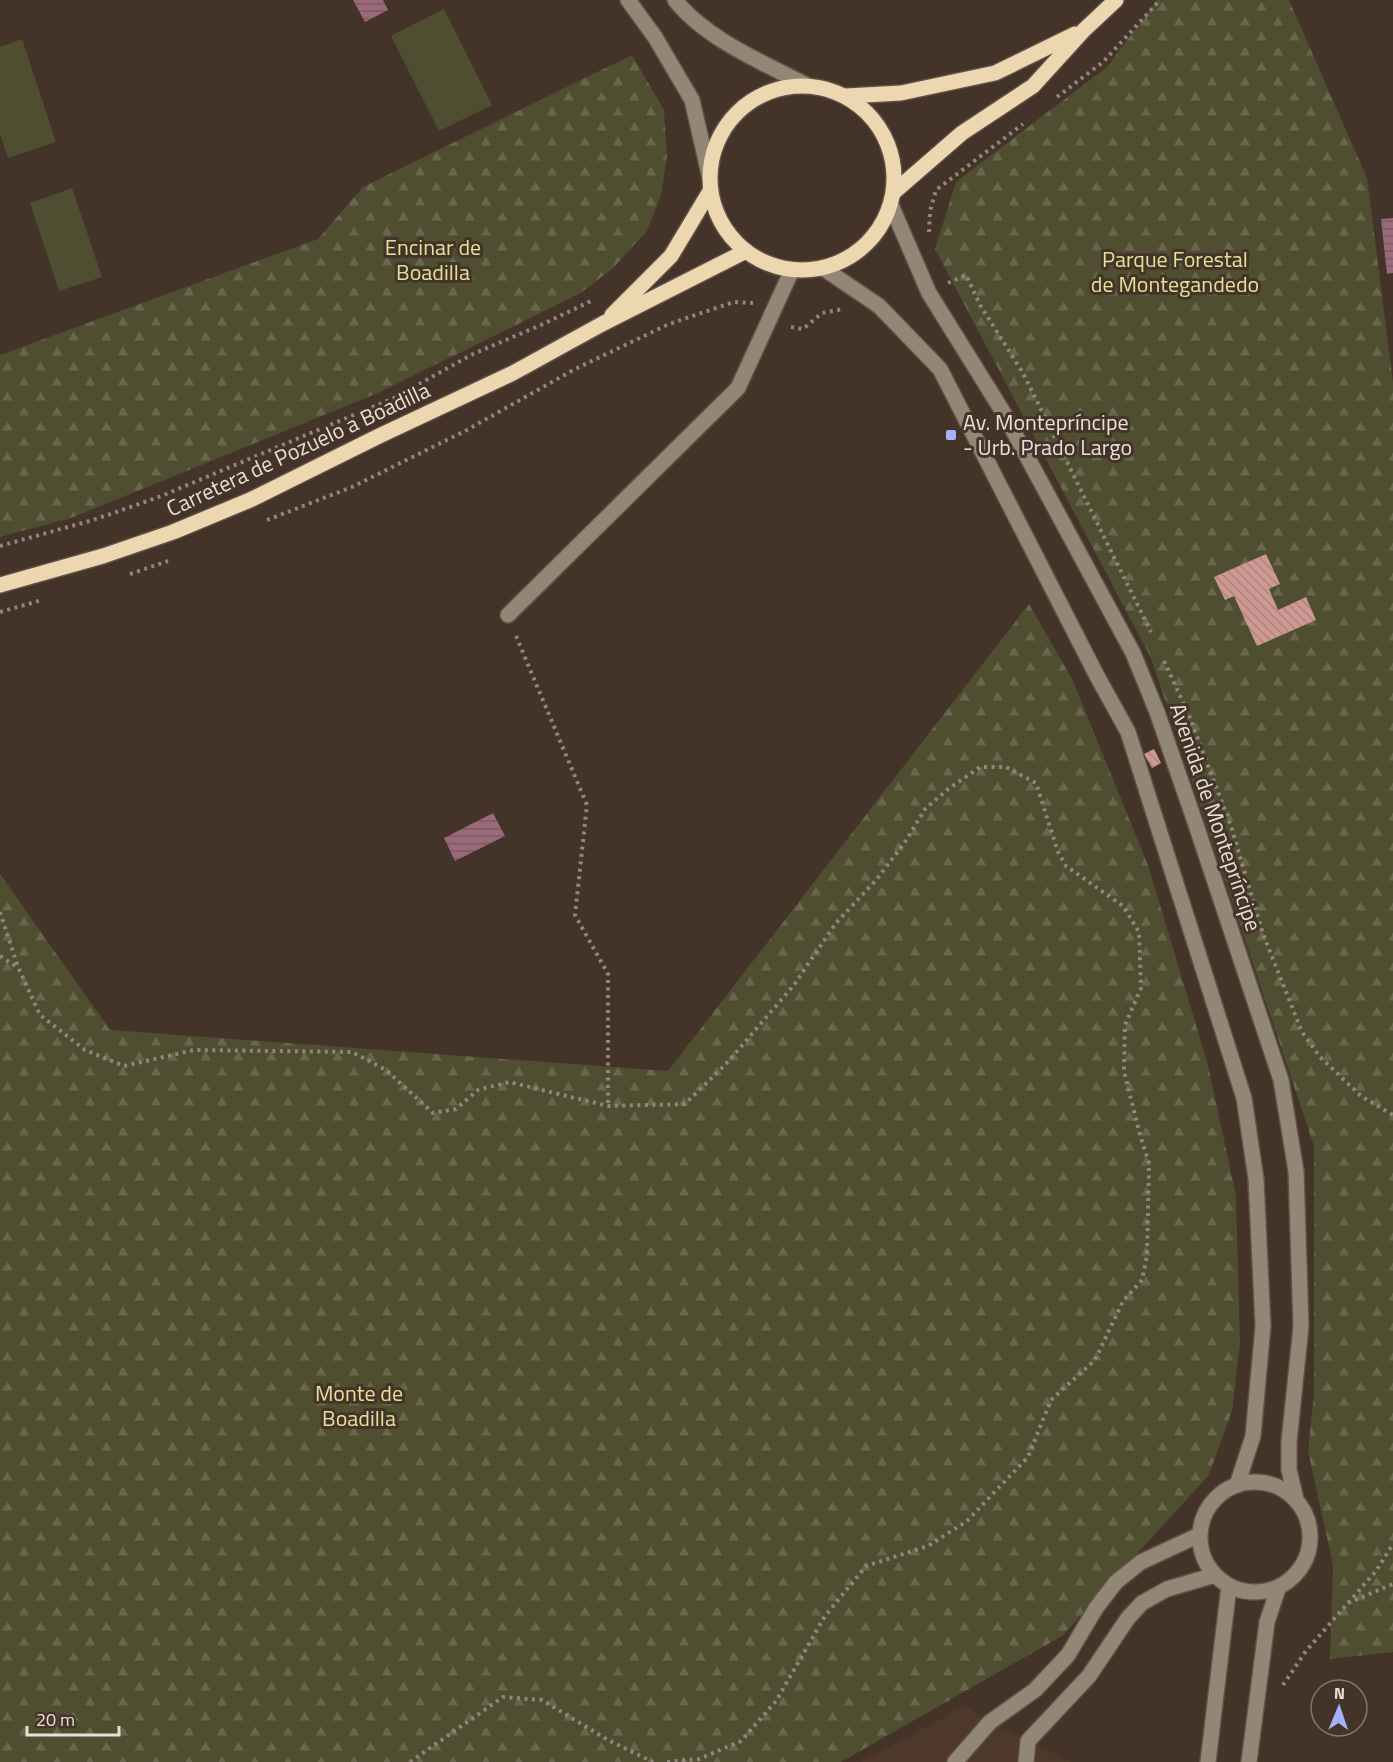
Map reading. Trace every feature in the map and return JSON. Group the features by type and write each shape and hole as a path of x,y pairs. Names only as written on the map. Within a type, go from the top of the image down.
{"main road":[{"path":"1084,30 995,73 900,93 846,96 806,86 770,91 739,110 718,139 709,174 710,191 722,225 746,251 768,264 792,270 823,268 865,246 892,199 962,133 1034,86 1084,30 1116,0"},
{"path":"846,96 875,120 892,154 892,199"},
{"name":"Carretera de Pozuelo a Boadilla","path":"602,324 671,256 710,191"},
{"name":"Carretera de Pozuelo a Boadilla","path":"0,585 103,556 173,532 250,501 379,436 513,373 602,324 746,251"}],"street":[{"path":"628,0 655,37 692,100 709,174"},
{"path":"675,0 688,16 742,52 806,86"},
{"name":"Avenida de Montepríncipe","path":"892,199 929,294 1003,412 1133,652 1192,811 1281,1080 1296,1171 1301,1326 1289,1442 1289,1470 1296,1499"},
{"path":"823,268 879,306 940,369 1128,732 1244,1098 1256,1179 1263,1326 1253,1436 1236,1485"},
{"path":"508,615 738,388 792,270"},
{"path":"1252,1482 1269,1483 1283,1489 1296,1499 1306,1514 1311,1531 1310,1549 1304,1565 1293,1579 1278,1589 1262,1593 1244,1592 1229,1586 1215,1575 1206,1564 1199,1536 1204,1514 1217,1496 1236,1485 1252,1482"},
{"path":"954,1762 990,1722 1035,1690 1068,1655 1096,1608 1116,1582 1141,1563 1199,1536"},
{"path":"1026,1762 1028,1741 1089,1676 1128,1618 1142,1603 1167,1589 1215,1575"},
{"path":"1208,1762 1229,1586"},
{"path":"1249,1762 1267,1622 1278,1589"}],"path":[{"path":"1049,104 1103,62 1160,0"},
{"path":"929,242 930,210 936,190 1031,117"},
{"path":"0,546 93,520 159,497 394,398 473,354 590,302 599,294"},
{"path":"697,315 734,302 753,303 759,321 804,329 822,313 841,309 851,312"},
{"path":"508,615 587,805 575,915 608,974 608,1106"},
{"path":"0,912 18,967 40,1015 85,1050 124,1066 194,1050 352,1052 386,1070 433,1113 456,1109 478,1090 509,1082 608,1106 685,1104 726,1064 794,984 837,923 877,879 906,842 925,809 947,790 981,767 1006,767 1036,783 1058,852 1066,866 1123,906 1139,932 1141,988 1125,1025 1124,1071 1149,1163 1147,1256 1142,1280 1124,1301 1095,1360 1051,1400 1028,1457 967,1521 928,1546 866,1566 825,1616 776,1701 741,1740 699,1760 667,1762"},
{"path":"0,956 18,967"},
{"path":"1282,1687 1306,1651 1376,1571 1393,1544"},
{"path":"1348,1603 1393,1584"},
{"path":"410,1762 503,1697 542,1700 608,1740 652,1762"}],"shaded area":[{"path":"353,0 383,0 388,10 365,22"},
{"path":"1393,218 1393,273 1387,274 1381,219"},
{"path":"493,813 505,836 455,861 444,838"},
{"path":"965,1706 990,1722 1072,1762 861,1762"}],"green space":[{"name":"Parque Forestal de Montegandedo","path":"1157,0 1289,0 1367,178 1393,382 1393,1652 1330,1659 1333,1565 1308,1451 1314,1394 1314,1146 1151,658 935,249 956,182 1107,67"},
{"path":"444,9 492,105 439,131 391,36"},
{"path":"22,39 56,142 8,158 0,134 0,47"},
{"name":"Encinar de Boadilla","path":"632,55 664,110 667,156 661,195 647,231 613,268 581,293 378,393 71,518 0,537 0,355 318,239 363,187"},
{"path":"72,188 102,277 59,291 30,203"},
{"name":"Monte de Boadilla","path":"1029,604 1072,679 1148,865 1208,1065 1236,1196 1240,1344 1232,1411 1209,1475 1062,1636 841,1762 0,1762 0,874 110,1030 668,1071"}],"building":[{"path":"1266,554 1280,584 1269,589 1278,610 1306,597 1316,620 1257,646 1234,596 1225,600 1214,577"},
{"path":"1154,749 1161,763 1152,768 1144,754"}],"place":[{"name":"Av. Montepríncipe - Urb. Prado Largo","path":"951,435"}]}
